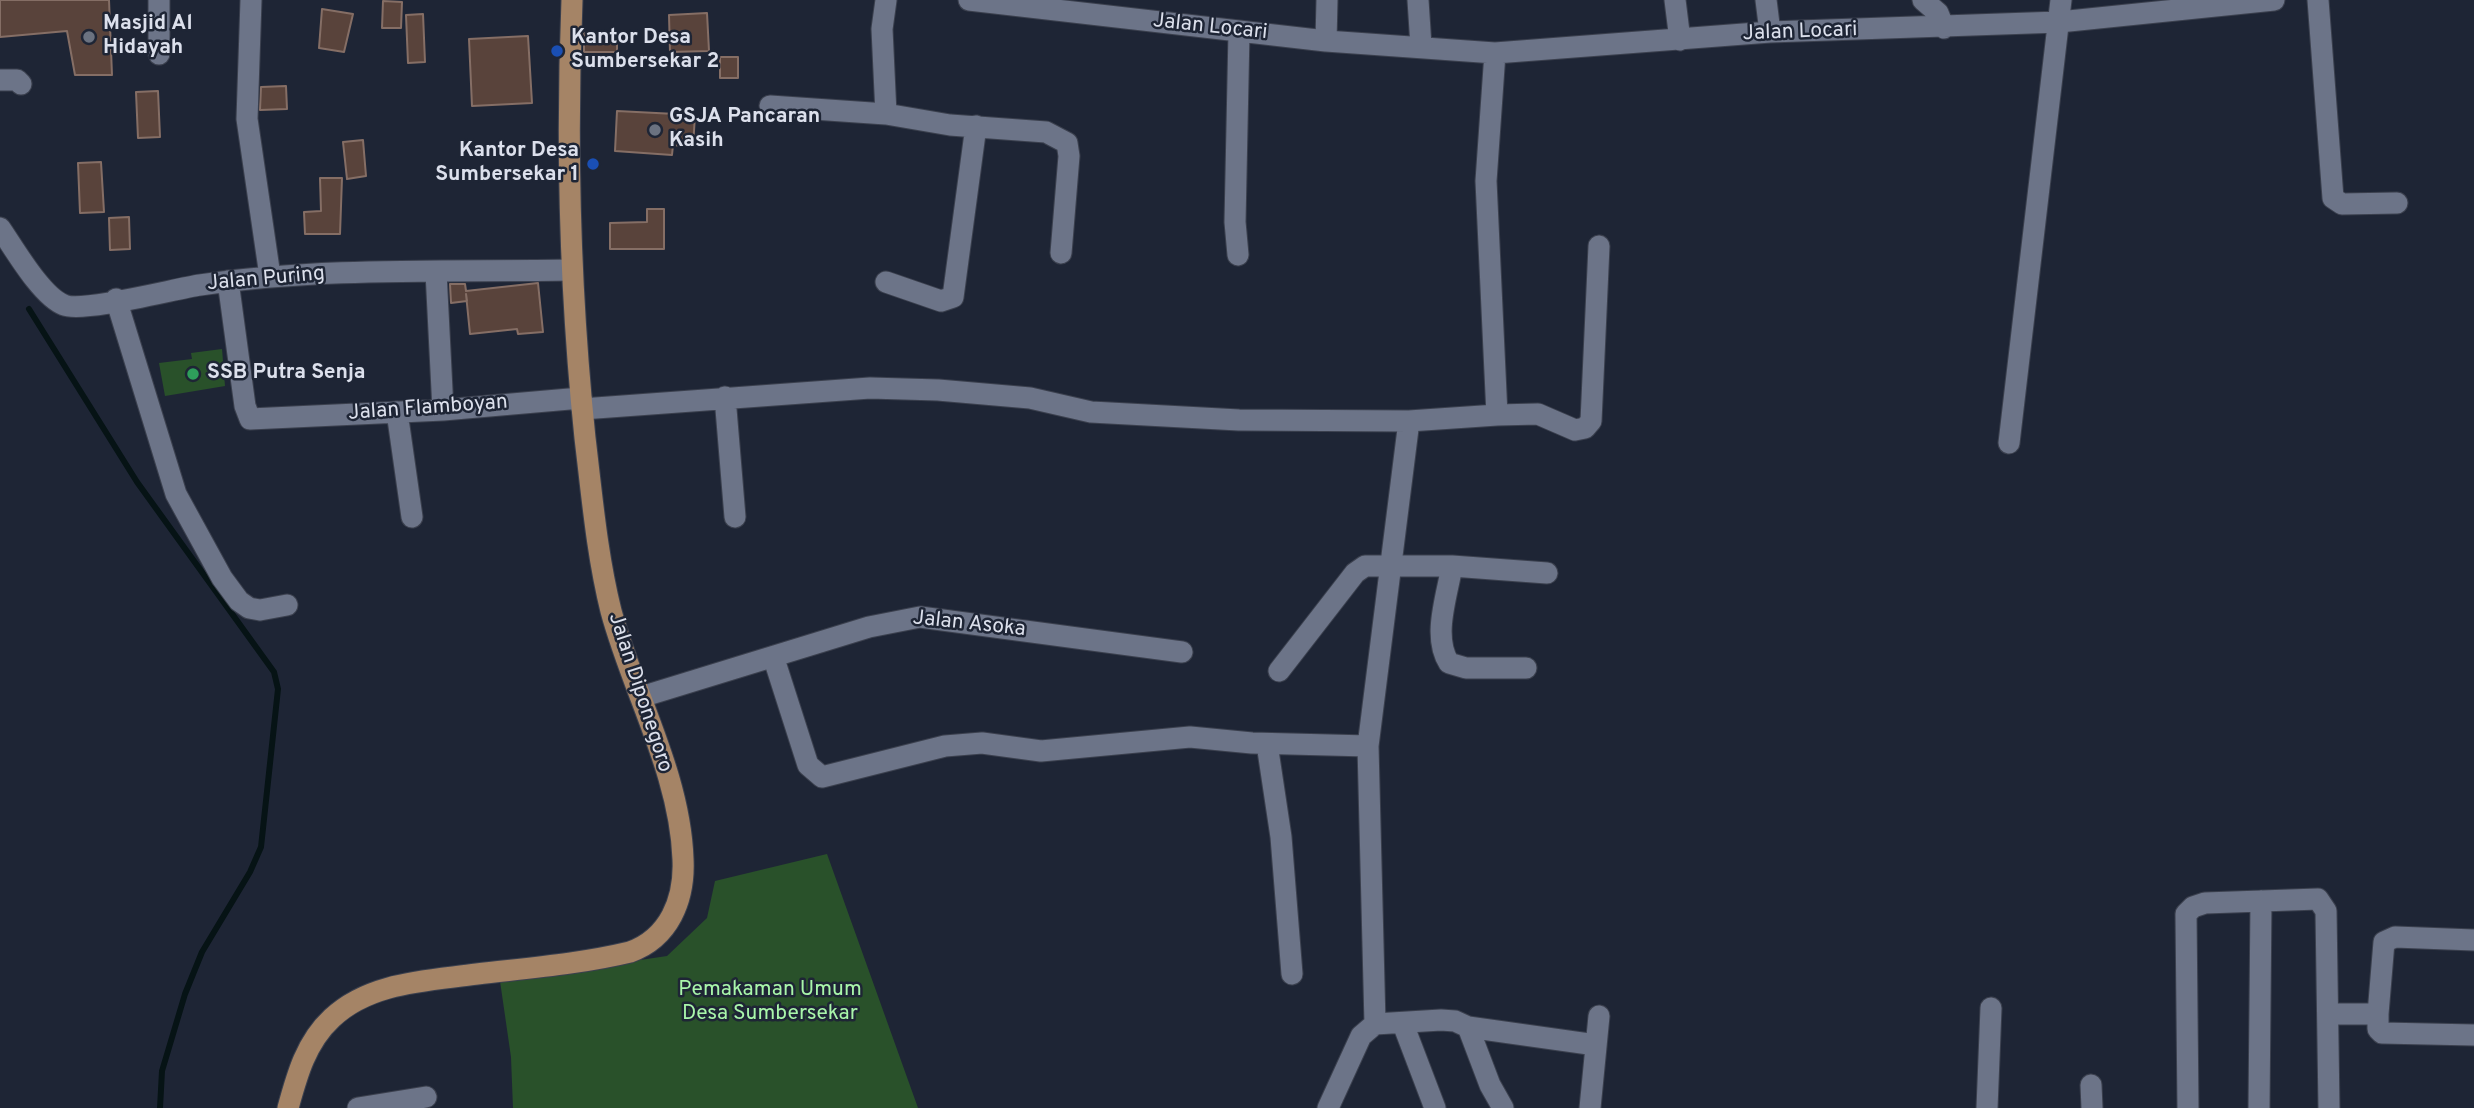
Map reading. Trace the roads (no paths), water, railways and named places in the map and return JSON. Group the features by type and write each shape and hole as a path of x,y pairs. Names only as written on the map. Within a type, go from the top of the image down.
{"main road":[{"name":"Jalan Diponegoro","path":"288,1108 308,1049 318,1033 344,1008 363,997 417,982 606,958 647,946 673,917 684,860 665,768 611,611 593,510 572,270 572,0"}],"street":[{"path":"159,0 159,54"},
{"path":"251,0 247,119 270,276"},
{"path":"886,0 882,29 886,114"},
{"name":"Jalan Locari","path":"969,0 1053,5 1239,32 1326,41 1495,52 1770,32 2059,22 2274,0"},
{"path":"1326,41 1327,0"},
{"path":"1418,0 1421,46"},
{"path":"1675,0 1680,40"},
{"path":"1766,0 1770,32"},
{"path":"1923,0 1938,13 1944,28"},
{"path":"2009,443 2061,0"},
{"path":"2318,0 2333,198 2342,204 2397,204"},
{"path":"1238,255 1235,222 1239,32"},
{"path":"1495,52 1486,181 1497,415"},
{"path":"770,106 886,114 1046,132 1068,143 1061,253"},
{"path":"886,282 941,302 953,297 976,126"},
{"name":"Jalan Puring","path":"0,228 32,273 62,305 76,308 116,299 270,276 572,270"},
{"name":"Jalan Flamboyan","path":"228,281 247,415 256,420 870,388 925,389 1030,398 1091,412 1239,420 1409,421 1538,414 1574,430 1585,428 1591,421 1599,247"},
{"path":"436,272 443,410"},
{"path":"116,299 176,494 222,579 239,601 249,608 260,610 287,606"},
{"path":"725,397 735,517"},
{"path":"397,412 412,517"},
{"path":"1374,1024 1368,746 1409,421"},
{"path":"1279,671 1354,573 1370,564 1452,566 1547,573"},
{"path":"1452,566 1441,633 1442,652 1449,663 1466,668 1526,668"},
{"name":"Jalan Asoka","path":"641,697 774,659 869,627 920,617 1182,652"},
{"path":"774,659 807,765 821,777 945,746 982,743 1041,751 1190,737 1267,744 1368,746"},
{"path":"1267,744 1281,837 1292,974"},
{"path":"2188,1108 2186,914 2201,904 2318,899 2326,911 2329,1108"},
{"path":"2259,1108 2261,901"},
{"path":"2474,940 2395,937 2384,942 2378,1014 2378,1029 2382,1033 2474,1035"},
{"path":"1987,1108 1992,1008"},
{"path":"2329,1013 2378,1014"},
{"path":"1590,1108 1599,1016"},
{"path":"1328,1108 1361,1036 1374,1024 1455,1021 1468,1027 1596,1045"},
{"path":"1404,1024 1435,1108"},
{"path":"1468,1027 1490,1085 1503,1108"},
{"path":"2091,1085 2092,1108"},
{"path":"358,1108 426,1097"}],"waterway":[{"path":"29,309 137,482 274,672 278,689 261,847 250,872 202,952 185,994 162,1071 160,1108"}],"place":[{"name":"Masjid Al Hidayah","path":"89,37"},
{"name":"Kantor Desa Sumbersekar 2","path":"557,51"},
{"name":"GSJA Pancaran Kasih","path":"655,130"},
{"name":"Kantor Desa Sumbersekar 1","path":"593,164"},
{"name":"SSB Putra Senja","path":"193,374"}],"park label":[{"name":"Pemakaman Umum Desa Sumbersekar","path":"770,1003"}]}
